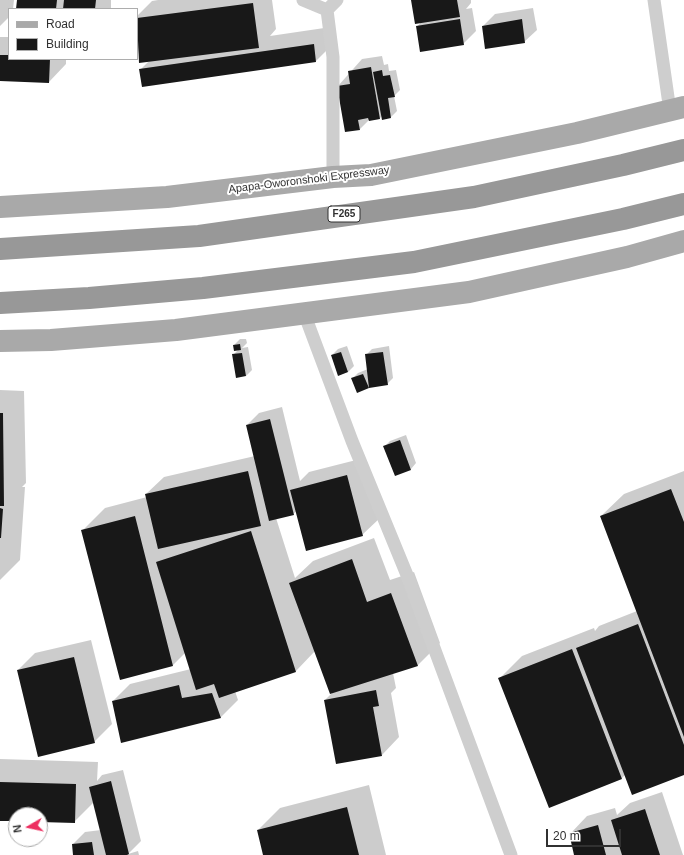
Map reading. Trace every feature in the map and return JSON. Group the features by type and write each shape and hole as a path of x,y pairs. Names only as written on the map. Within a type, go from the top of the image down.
{"highway":[{"name":"F265","path":"0,249 199,236 474,196 623,165 684,150"},
{"path":"0,303 89,298 203,288 414,262 623,219 684,204"}],"main road":[{"name":"Apapa-Oworonshoki Expressway","path":"0,207 167,196 333,177 371,175 577,133 677,109"},
{"path":"0,341 50,340 176,330 304,312 469,292 627,257 684,241"}],"lane":[{"path":"303,0 327,10"},
{"path":"327,10 337,0"},
{"path":"654,0 677,109"},
{"path":"327,10 333,57 333,177"},
{"path":"304,312 352,441 407,575 511,855"}],"building":[{"path":"17,0 57,0 56,8 16,8"},
{"path":"64,0 96,0 95,8 63,8"},
{"path":"411,0 457,0 460,17 415,24"},
{"path":"253,3 259,48 139,63 138,18"},
{"path":"460,19 464,45 420,52 416,26"},
{"path":"522,19 525,43 485,49 482,26"},
{"path":"314,44 316,62 142,87 139,69"},
{"path":"0,55 8,55 8,60 50,60 49,83 0,81"},
{"path":"371,67 380,119 369,121 368,118 358,120 360,130 345,132 337,86 350,84 348,71"},
{"path":"382,70 383,76 390,75 395,97 388,98 391,118 382,120 373,72"},
{"path":"240,344 241,350 234,351 233,345"},
{"path":"341,352 348,372 338,376 331,355"},
{"path":"383,352 388,385 369,388 365,354"},
{"path":"242,353 246,376 236,378 232,354"},
{"path":"363,374 369,388 357,393 351,378"},
{"path":"0,413 3,413 4,506 0,506"},
{"path":"270,419 294,515 269,521 246,425"},
{"path":"400,440 411,470 395,476 383,446"},
{"path":"248,471 261,526 158,549 145,494"},
{"path":"347,475 363,536 306,551 290,490"},
{"path":"671,489 684,522 684,737 600,516"},
{"path":"0,508 3,509 1,538 0,538"},
{"path":"135,516 173,666 120,680 81,530"},
{"path":"251,531 296,672 219,698 214,684 196,690 156,562"},
{"path":"352,559 367,602 391,593 418,666 330,694 289,583"},
{"path":"638,624 684,745 684,775 632,795 576,648"},
{"path":"572,649 622,779 549,808 498,678"},
{"path":"74,657 95,743 38,757 17,670"},
{"path":"179,685 182,698 212,693 221,718 121,743 112,701"},
{"path":"376,690 379,706 373,707 382,756 336,764 324,700"},
{"path":"111,781 129,854 127,855 106,855 89,787"},
{"path":"0,782 76,784 75,823 48,822 48,807 8,807 8,821 0,821"},
{"path":"347,807 359,855 263,855 257,830"},
{"path":"645,809 660,855 622,855 611,820"},
{"path":"598,825 606,855 574,855 569,833"},
{"path":"92,842 94,855 73,855 72,844"}]}
